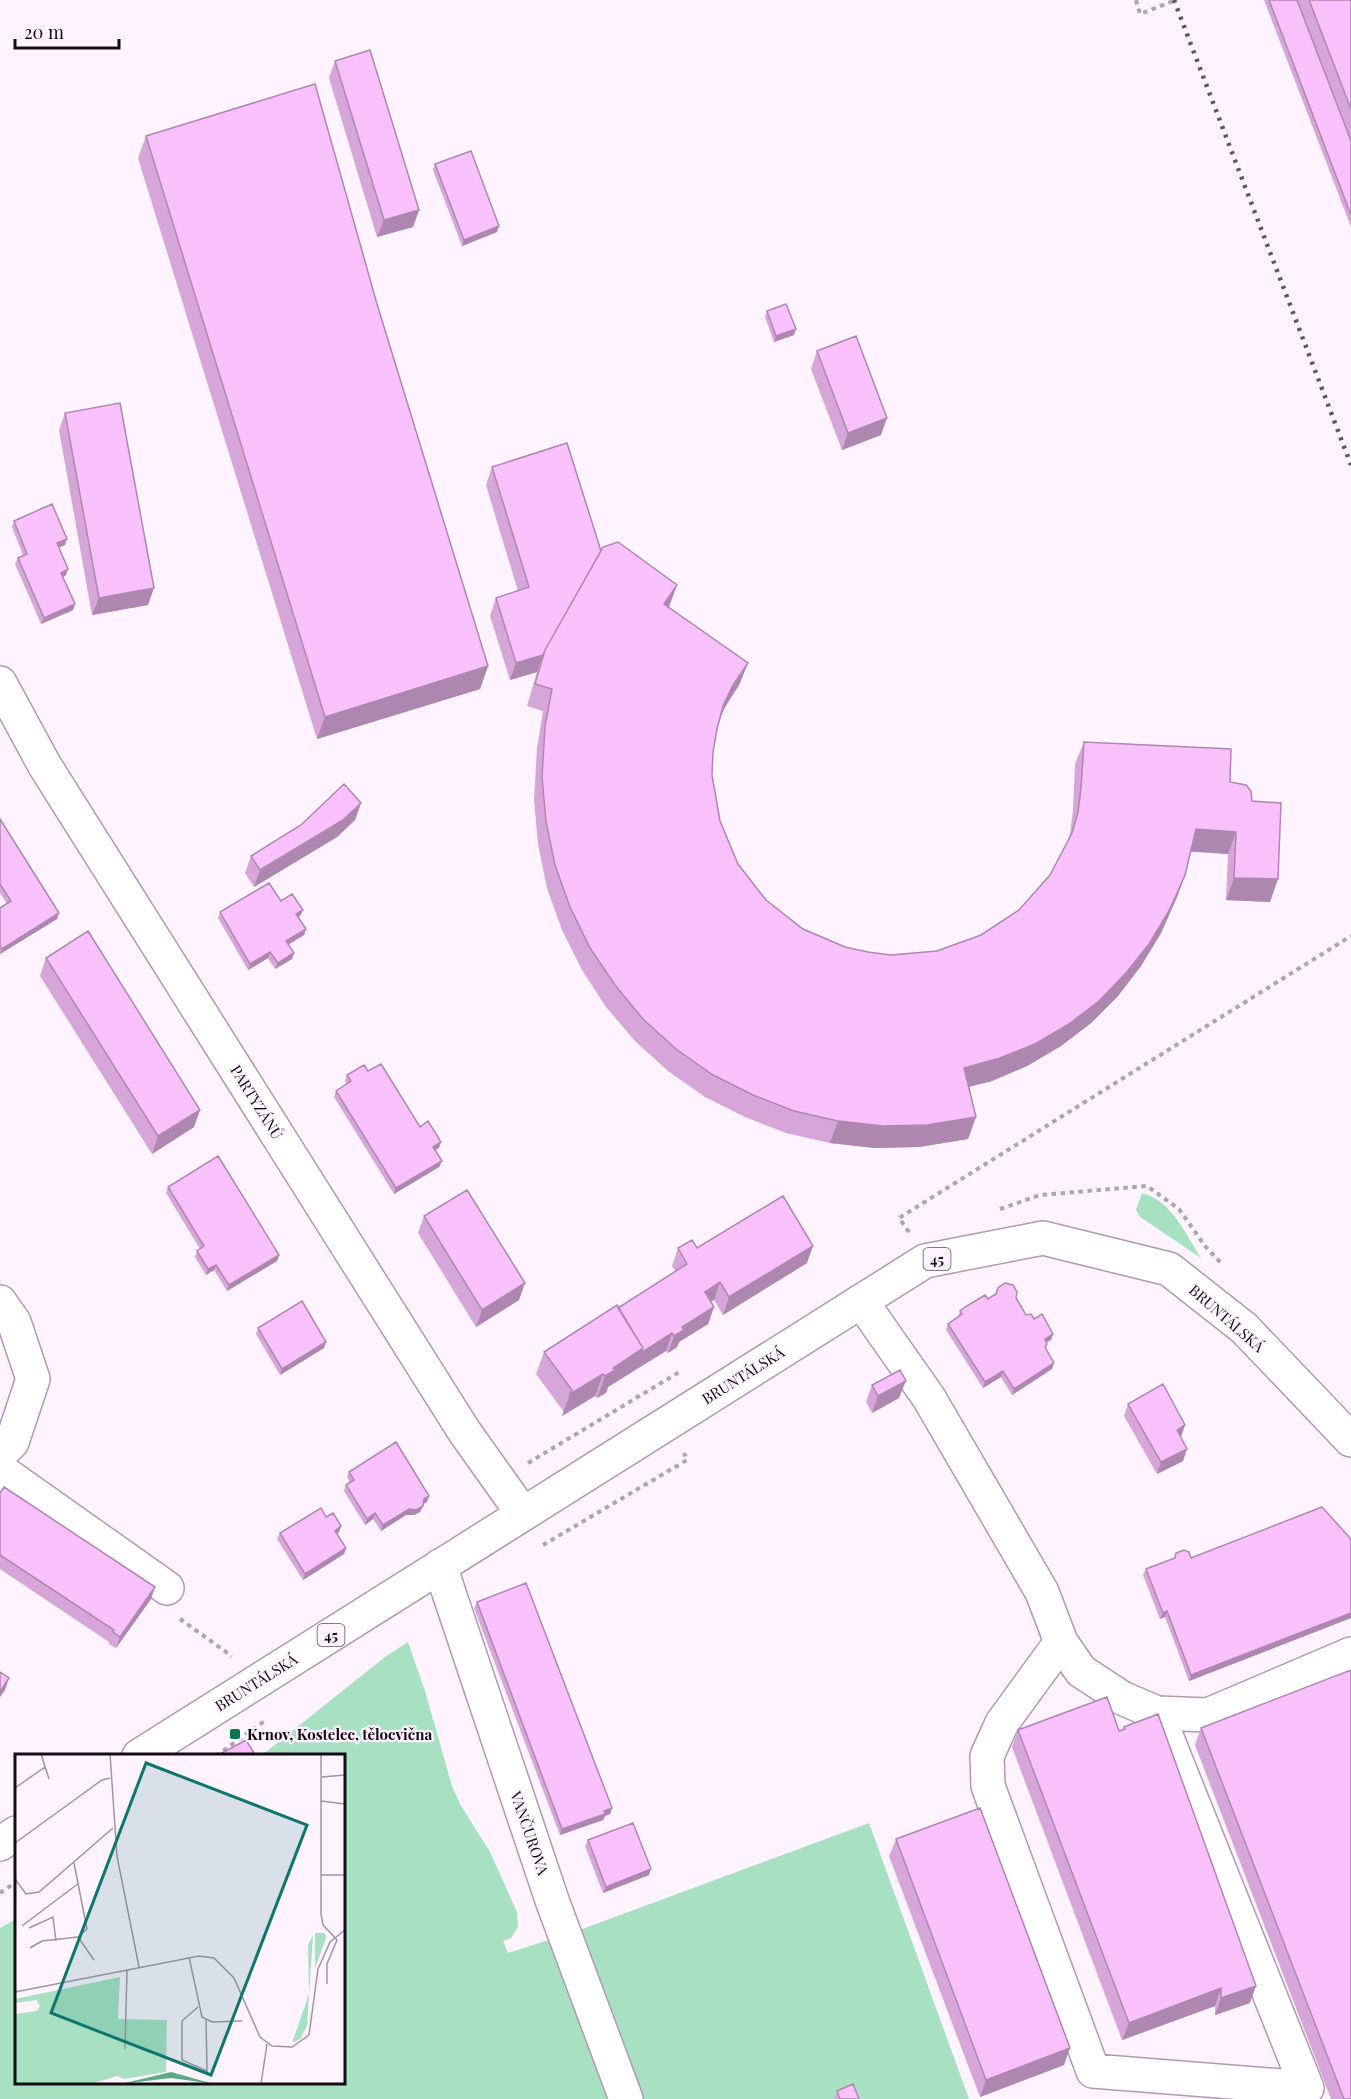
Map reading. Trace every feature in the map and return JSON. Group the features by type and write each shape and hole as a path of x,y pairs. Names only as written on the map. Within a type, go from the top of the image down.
{"street":[{"name":"PARTYZÁNŮ","path":"0,683 45,766 464,1431 523,1514"},
{"name":"BRUNTÁLSKÁ","path":"141,1754 925,1261 1043,1238 1169,1269 1244,1328 1351,1440"},
{"path":"861,1301 929,1398 1042,1592 1061,1642 1081,1671 1122,1698 1157,1713 1208,1715 1351,1654"},
{"path":"0,1302 14,1322 33,1379 12,1442 0,1454"},
{"path":"0,1470 167,1588"},
{"name":"VANČUROVA","path":"440,1566 553,1903 626,2099"},
{"path":"1061,1642 1002,1723 987,1756 988,1786 1093,2071 1307,2088 1157,1713"},
{"path":"0,1844 15,1834"}],"path":[{"path":"1136,0 1140,14 1162,2 1176,0"},
{"path":"915,1239 898,1218 1351,936"},
{"path":"500,1480 647,1390"},
{"path":"0,1893 15,1883"}],"green space":[{"path":"1142,1193 1162,1203 1170,1210 1201,1258 1140,1217 1136,1210"},
{"path":"408,1642 425,1691 452,1786 460,1804 490,1852 517,1912 518,1927 511,1938 503,1941 508,1953 577,1931 869,1823 969,2099 0,2099 0,1928 15,1920 15,2084 345,2084 345,1754 263,1754 385,1657"}],"building":[{"path":"1269,0 1297,0 1351,141 1351,215"},
{"path":"1309,0 1351,0 1351,109"},
{"path":"370,50 419,210 384,220 335,61"},
{"path":"315,84 377,304 488,666 325,717 146,136"},
{"path":"471,151 499,226 464,240 435,164"},
{"path":"786,304 796,329 776,336 767,311"},
{"path":"856,336 887,418 848,433 817,351"},
{"path":"120,403 154,588 99,598 65,413"},
{"path":"567,443 601,551 543,655 516,663 496,598 529,587 492,467"},
{"path":"52,504 67,539 57,543 68,569 61,573 75,604 44,618 18,558 27,554 14,521"},
{"path":"618,542 677,585 664,604 748,663 733,685 723,706 717,729 712,775 720,821 738,864 766,900 803,929 845,947 868,952 891,955 937,951 981,935 1019,910 1050,875 1072,833 1078,812 1084,742 1231,749 1230,782 1246,785 1251,791 1252,801 1281,803 1278,879 1234,878 1236,832 1196,829 1185,875 1169,911 1149,944 1126,973 1099,1001 1069,1024 1035,1044 1000,1058 964,1068 976,1117 927,1125 883,1126 838,1121 794,1111 753,1095 713,1075 676,1049 643,1019 615,985 590,948 570,907 555,865 546,822 542,777 545,726 552,689 535,684 545,650 603,547"},
{"path":"344,784 361,803 343,820 260,870 251,856 301,825"},
{"path":"0,819 59,913 2,949 0,946 0,908 11,901 0,884"},
{"path":"269,883 281,901 292,894 303,910 296,914 306,929 286,941 294,953 278,963 270,952 250,964 220,912"},
{"path":"88,931 200,1110 158,1136 46,958"},
{"path":"381,1064 420,1127 428,1121 441,1142 433,1147 442,1161 396,1188 336,1091 351,1081 347,1075 364,1065 368,1071"},
{"path":"218,1156 279,1255 229,1285 216,1265 208,1269 197,1251 204,1246 168,1187"},
{"path":"467,1190 525,1283 482,1310 424,1216"},
{"path":"783,1196 813,1246 729,1297 720,1282 705,1292 714,1307 682,1327 684,1330 674,1336 672,1333 641,1353 643,1348 618,1308 687,1264 678,1248 692,1240 697,1248"},
{"path":"1005,1283 1013,1285 1017,1292 1016,1298 1026,1315 1031,1314 1034,1319 1042,1314 1053,1334 1045,1339 1047,1344 1045,1347 1054,1363 1014,1389 1003,1371 985,1382 948,1324 962,1314 960,1311 965,1307 985,1295 988,1299 996,1294 998,1288"},
{"path":"302,1301 326,1342 282,1369 258,1328"},
{"path":"617,1305 643,1348 613,1368 615,1370 605,1376 603,1374 570,1394 572,1390 544,1352"},
{"path":"900,1370 906,1381 878,1396 872,1385"},
{"path":"1163,1384 1185,1425 1177,1430 1187,1449 1161,1462 1128,1404"},
{"path":"396,1442 429,1496 424,1499 423,1506 416,1510 409,1509 383,1525 375,1513 367,1519 346,1485 354,1480 349,1472"},
{"path":"4,1487 155,1587 120,1637 113,1632 114,1630 0,1555 0,1493"},
{"path":"1322,1507 1350,1538 1351,1613 1191,1675 1167,1611 1163,1613 1146,1569 1175,1558 1176,1553 1184,1550 1189,1552 1191,1558"},
{"path":"321,1508 326,1517 333,1513 341,1526 335,1531 346,1548 305,1574 280,1533"},
{"path":"526,1583 612,1808 604,1811 605,1814 562,1829 477,1602"},
{"path":"1351,1670 1351,2099 1344,2099 1201,1728"},
{"path":"0,1672 9,1678 0,1692"},
{"path":"1107,1697 1119,1731 1158,1714 1256,1986 1221,1998 1221,1988 1129,2023 1018,1730"},
{"path":"246,1740 254,1753 223,1754"},
{"path":"980,1808 1070,2048 986,2080 896,1839"},
{"path":"633,1823 651,1869 606,1887 588,1840"},
{"path":"853,2084 859,2099 840,2099 837,2091"}],"railway":[{"path":"1174,0 1351,465"}],"place":[{"name":"Krnov, Kostelec, tělocvična","path":"235,1734"}]}
